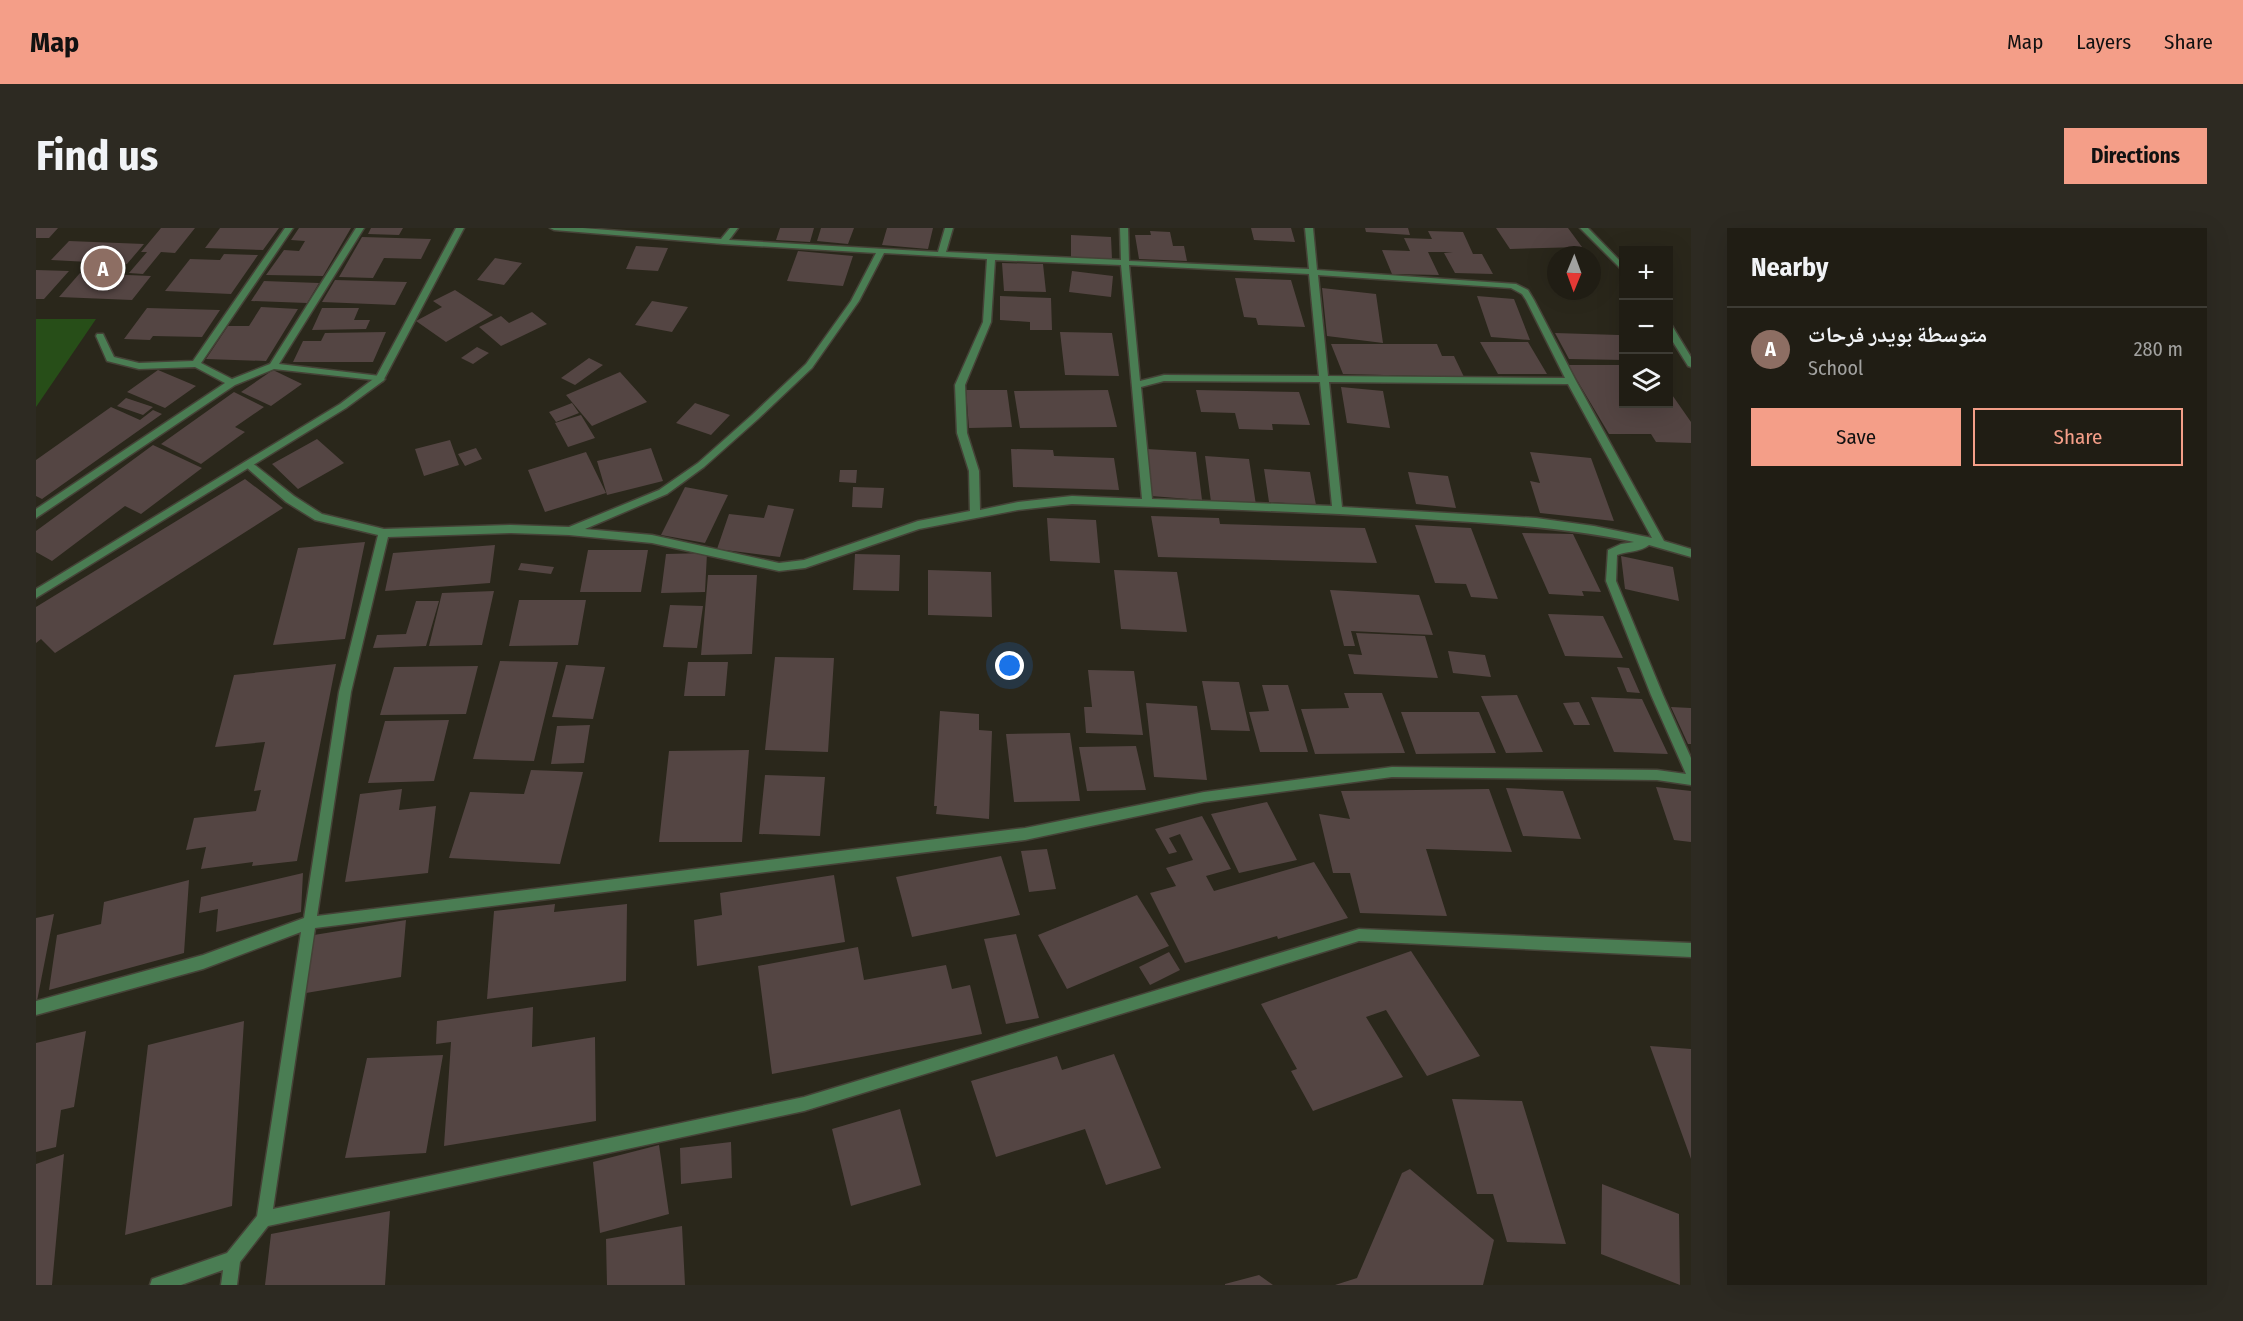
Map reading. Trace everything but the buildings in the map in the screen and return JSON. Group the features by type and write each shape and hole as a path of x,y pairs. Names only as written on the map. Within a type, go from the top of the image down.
{"street":[{"path":"196,364 289,228"},
{"path":"273,366 360,228"},
{"path":"36,594 343,406 380,380 460,228"},
{"path":"554,228 723,242 1312,272 1513,286 1525,292 1570,381 1660,544"},
{"path":"723,242 734,228"},
{"path":"941,254 949,228"},
{"path":"1124,228 1125,263 1147,503"},
{"path":"1309,228 1337,510"},
{"path":"1584,228 1619,266"},
{"path":"569,531 663,492 701,465 747,424 809,366 855,301 881,251"},
{"path":"975,514 974,471 963,433 960,385 987,322 991,257"},
{"path":"1673,334 1691,364"},
{"path":"100,336 110,359 139,366 196,364 232,383"},
{"path":"36,514 232,383 273,366 380,380"},
{"path":"1137,385 1164,378 1570,381"},
{"path":"248,464 290,499 319,517 384,533 511,529 569,531 652,539 779,567 804,564 918,525 1018,506 1072,500 1337,510 1536,522 1594,530 1691,553"},
{"path":"158,1285 232,1258 264,1219 345,692 384,533"},
{"path":"1660,544 1625,547 1612,553 1611,581 1657,695 1691,771"},
{"path":"36,1008 203,962 308,923 1025,834 1204,797 1392,772 1657,775 1691,780"},
{"path":"264,1219 804,1104 1359,935 1691,950"},
{"path":"229,1285 232,1258"}],"green space":[{"path":"36,319 96,319 36,407"}],"place":[{"name":"متوسطة بويدر فرحات","path":"103,268"}]}
